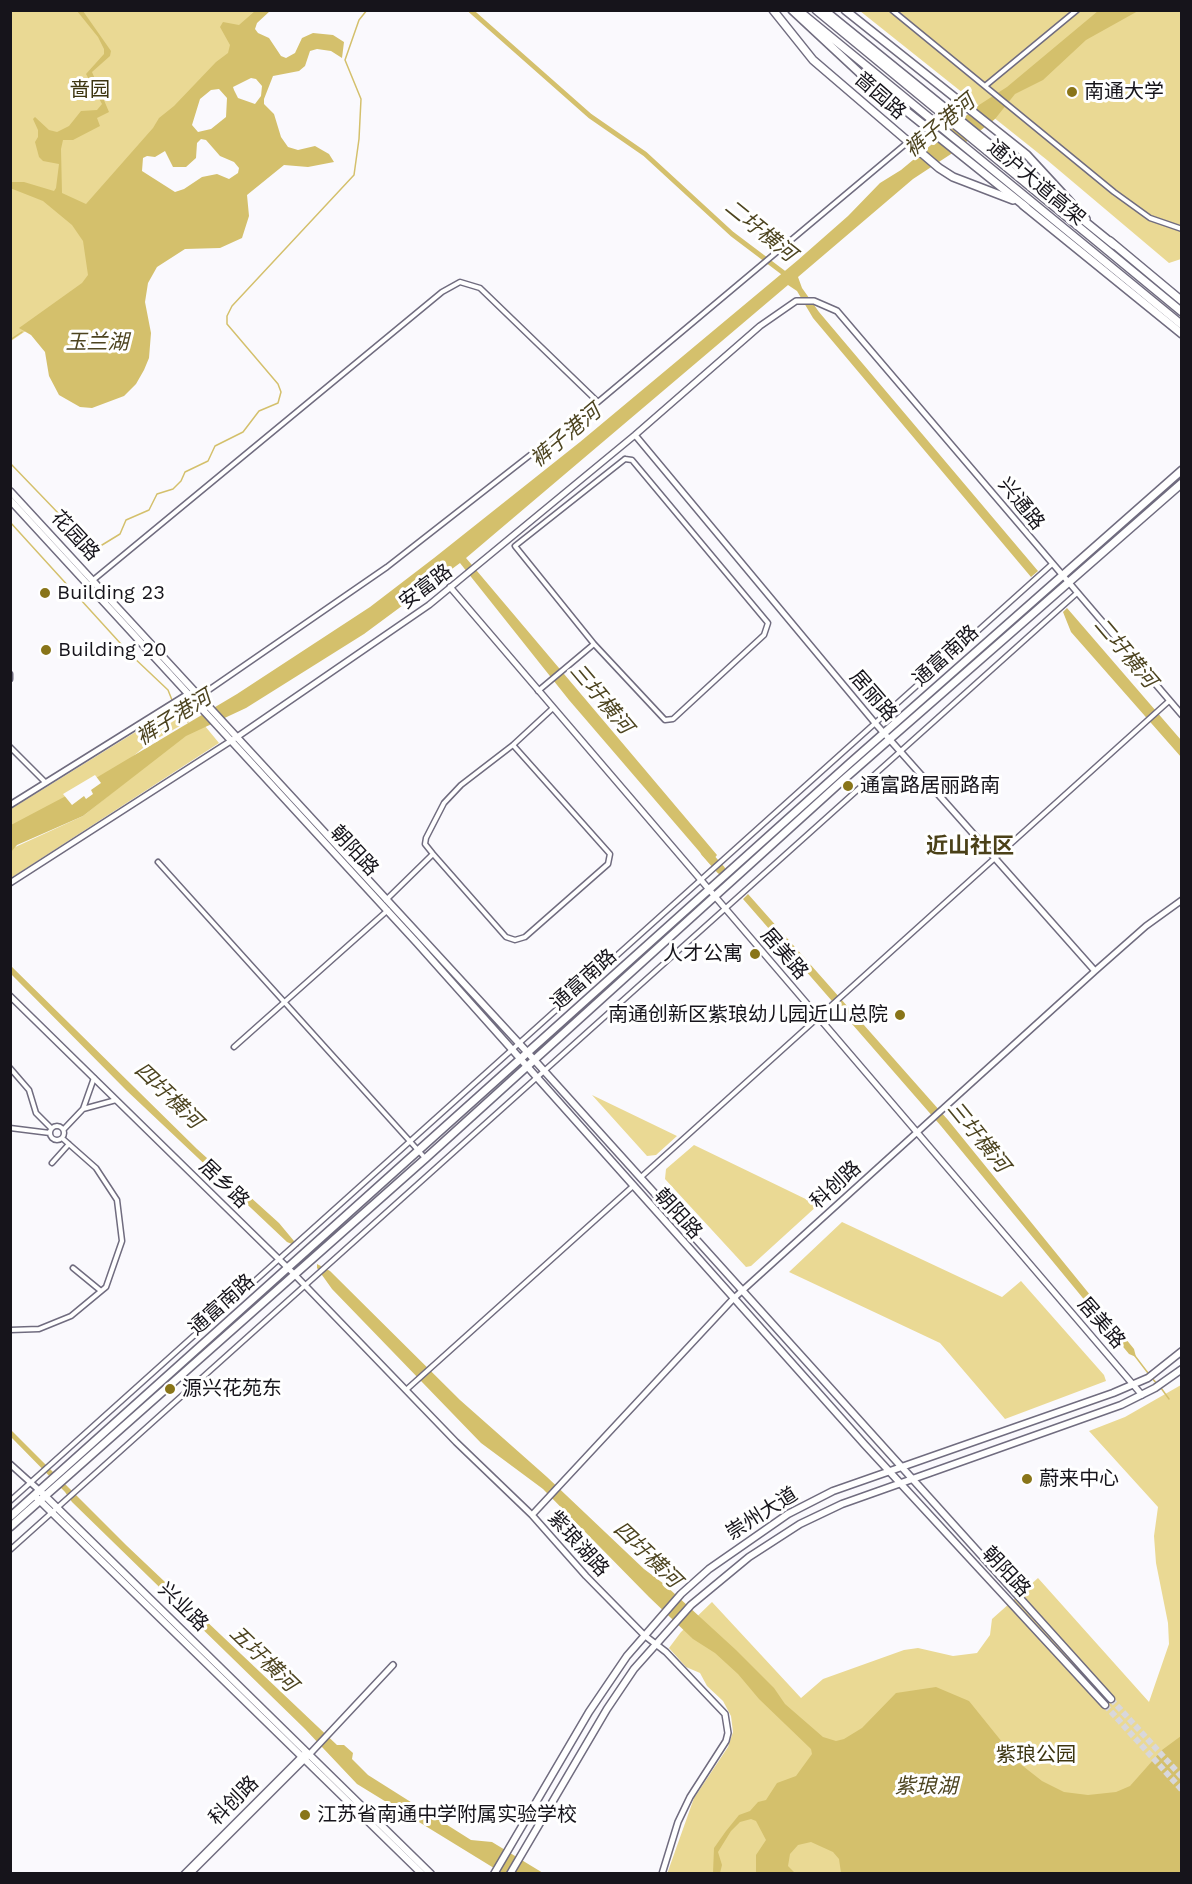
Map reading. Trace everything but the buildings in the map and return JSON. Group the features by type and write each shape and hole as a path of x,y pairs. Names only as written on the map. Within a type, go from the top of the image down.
{"main road":[{"name":"啬园路","path":"773,10 813,60 939,168 953,177 1002,194 1026,207 1182,334"},
{"path":"792,10 849,63 1026,207"},
{"name":"通沪大道高架","path":"798,10 1182,325"},
{"path":"816,10 876,60 955,120"},
{"path":"824,10 955,120 1182,301"},
{"path":"844,10 1027,155 1075,208 1114,245"},
{"name":"通沪大道高架","path":"976,137 1182,312"},
{"name":"通富南路","path":"10,1527 62,1476 426,1158 525,1067 530,1057 709,890 888,736 1182,470"},
{"name":"通富南路","path":"1064,579 1182,483"},
{"name":"花园路","path":"10,491 200,709 217,727 234,739"},
{"name":"花园路","path":"10,500 200,696 223,722 234,739"},
{"name":"通富南路","path":"62,1476 287,1268 520,1060 530,1057 715,897 888,736"},
{"name":"朝阳路","path":"234,739 383,902 544,1071 1112,1699"},
{"name":"朝阳路","path":"390,909 510,1050 632,1187 1105,1705"},
{"name":"崇州大道","path":"495,1873 590,1712 644,1635 681,1594 746,1541 788,1514 833,1491 1134,1384 1148,1378 1182,1352"},
{"name":"崇州大道","path":"510,1874 607,1709 656,1643 691,1605 749,1557 800,1524 842,1504 1121,1405 1155,1388 1182,1369"},
{"name":"通富南路","path":"10,1518 40,1496"},
{"name":"兴业路","path":"40,1496 422,1874"},
{"name":"兴业路","path":"305,1756 430,1874"}],"street":[{"path":"892,10 1137,210 1164,225 1182,229"},
{"path":"985,86 1077,10"},
{"path":"200,696 387,567 598,402 908,142"},
{"path":"91,582 442,292 460,282 480,288 598,402"},
{"name":"安富路","path":"10,883 234,739 327,676 468,574 783,309 796,302 814,301 837,311"},
{"name":"兴通路","path":"837,311 1051,565 1182,716"},
{"name":"居丽路","path":"635,435 875,723 1095,971"},
{"path":"625,459 632,460 768,623 764,635 673,719 665,720 594,644 515,546 625,459"},
{"path":"10,1501 1051,565"},
{"name":"居美路","path":"450,587 1142,1395"},
{"path":"10,1550 1077,593"},
{"path":"538,691 594,644"},
{"path":"10,674 10,679"},
{"path":"10,805 188,694"},
{"path":"640,1178 834,1006 1169,701"},
{"path":"513,745 610,854 608,864 525,937 515,940 506,937 433,854 425,844 426,838 444,803 461,785 513,745 554,708"},
{"path":"10,747 45,782"},
{"path":"383,902 433,854"},
{"path":"158,862 426,1158"},
{"name":"科创路","path":"532,1515 733,1299 1095,971 1146,926 1182,900"},
{"path":"234,1047 390,909"},
{"name":"居乡路","path":"10,996 287,1268"},
{"path":"10,1068 29,1090 36,1113 51,1130 56,1140 62,1138"},
{"path":"62,1138 64,1129 83,1108 94,1078"},
{"path":"83,1108 116,1100"},
{"path":"10,1128 51,1130 58,1125 64,1129"},
{"path":"10,1330 39,1329 71,1316 106,1287 122,1241 117,1200 96,1168 62,1138"},
{"path":"52,1163 69,1144"},
{"path":"406,1390 632,1187"},
{"path":"73,1268 101,1291"},
{"name":"紫琅湖路","path":"287,1268 532,1515 585,1576 644,1635 656,1643 725,1714 728,1733 723,1747 690,1797 678,1822 662,1874"},
{"path":"10,1464 40,1496"},
{"name":"科创路","path":"184,1874 317,1744 393,1665"},
{"name":"科创路","path":"190,1874 305,1756"}],"green space":[{"name":"啬园","path":"11,11 264,11 216,75 114,180 102,279 11,341"},
{"name":"南通大学","path":"860,11 1181,11 1181,259 1169,263 1047,160"},
{"path":"171,710 180,726 149,743 101,783 11,828 11,809"},
{"path":"205,726 219,743 11,878 11,849 83,816 186,735"},
{"path":"592,1095 677,1136 656,1155 647,1156"},
{"path":"694,1145 818,1205 751,1266 746,1267 665,1179 666,1169"},
{"path":"842,1222 1002,1297 1021,1281 1104,1375 1106,1381 1005,1419 940,1343 789,1272"},
{"name":"紫琅公园","path":"1181,1385 1181,1873 667,1874 694,1798 728,1747 733,1732 731,1716 723,1701 707,1686 700,1673 686,1667 669,1648 681,1632 712,1602 801,1698 823,1679 904,1650 918,1648 953,1656 977,1653 990,1635 992,1619 1038,1578 1149,1702 1169,1644 1168,1623 1156,1563 1154,1536 1158,1507 1089,1431 1125,1417"}],"water":[{"name":"玉兰湖","path":"77,11 83,11 111,51 110,56 92,72 109,112 97,118 100,126 73,140 63,140 61,149 62,193 86,204 153,128 159,118 228,53 230,45 220,27 223,22 239,25 255,11 270,11 257,23 255,29 269,38 281,56 286,58 295,53 302,38 313,33 333,35 344,42 342,58 331,51 317,49 310,51 305,66 299,71 273,76 264,99 264,104 274,114 281,137 288,147 298,150 315,146 329,154 334,162 308,167 284,165 247,195 249,216 242,238 220,248 185,249 157,267 148,283 145,302 151,333 149,358 144,370 136,384 124,396 92,408 80,407 59,395 49,376 45,352 31,335 19,328 82,283 88,275 83,241 72,225 43,201 10,188 11,182 24,182 54,191 56,188 59,164 43,161 39,157 35,142 38,130 33,119 35,117 49,130 57,132 69,126 81,111 97,110 102,104 86,74 104,54 98,37","holes":["251,78 256,79 262,86 261,96 255,104 238,98 233,87","219,89 227,98 226,117 211,129 198,132 192,125 200,99 211,90","201,139 206,140 220,156 234,162 239,168 238,173 229,179 217,174 202,177 175,192 142,171 143,158 155,157 165,151 173,167 186,167 196,158 197,143"]},
{"path":"1098,11 1138,11 1086,40 1043,80 1015,94 995,119 951,154 913,179 798,277 802,288 819,312 1038,571 1031,577 813,318 797,291 788,285 466,558 717,855 710,864 569,700 460,563 364,634 246,708 186,736 83,816 17,845 11,852 11,825 64,797 237,694 370,607 434,558 580,442 798,260 848,216 880,183 901,170 979,105 1007,87"},
{"path":"1067,608 1181,740 1181,757 1071,632 1063,612"},
{"path":"748,894 948,1120 1134,1349 1136,1357 1129,1354 941,1126 743,899"},
{"path":"10,965 197,1149 279,1223 299,1247 287,1242 126,1090 11,974"},
{"name":"紫琅湖","path":"317,1264 330,1271 460,1400 736,1650 774,1688 785,1704 823,1737 836,1741 844,1739 862,1728 896,1693 936,1687 969,1701 1019,1763 1042,1781 1064,1792 1088,1795 1116,1792 1130,1786 1162,1750 1181,1736 1181,1873 841,1873 839,1859 833,1852 811,1842 798,1845 790,1854 788,1866 795,1873 756,1873 756,1855 766,1840 756,1821 751,1819 740,1822 731,1831 718,1852 722,1865 720,1873 713,1873 714,1848 726,1831 739,1815 750,1811 758,1802 766,1800 777,1783 796,1776 812,1754 811,1749 759,1699 738,1674 715,1653 693,1639 649,1597 543,1489 481,1443 332,1289 317,1268"},
{"path":"10,1429 126,1545 337,1745 344,1745 353,1753 352,1759 368,1775 471,1840 492,1842 543,1873 502,1873 357,1784 305,1729 72,1502 11,1437"}],"pier":[{"path":"95,775 101,783 91,790 93,794 86,799 84,796 72,805 63,794"}],"waterway":[{"path":"10,463 86,542 102,545 120,534 126,520 149,510 157,494 173,489 181,481 185,472 208,461 215,446 243,432 259,411 278,403 281,392 278,384 227,324 227,316 232,306 354,175 361,99 345,60 359,20 367,10"},
{"name":"二圩横河","path":"470,10 590,116 645,154 732,234 789,277"},
{"path":"10,340 22,332"},
{"name":"裤子港河","path":"10,522 131,655 168,690 172,700"},
{"name":"裤子港河","path":"176,704 188,722"},
{"name":"三圩横河","path":"705,852 721,870"},
{"name":"三圩横河","path":"1135,1356 1148,1373"},
{"name":"三圩横河","path":"1151,1377 1158,1385"},
{"name":"三圩横河","path":"1161,1388 1169,1399"}],"tunnel":[{"path":"1111,1699 1182,1777"},
{"path":"1105,1705 1182,1790"}],"place":[{"name":"南通大学","path":"1072,92"},
{"name":"Building 23","path":"45,593"},
{"name":"Building 20","path":"46,650"},
{"name":"通富路居丽路南","path":"848,786"},
{"name":"人才公寓","path":"755,954"},
{"name":"南通创新区紫琅幼儿园近山总院","path":"900,1015"},
{"name":"源兴花苑东","path":"170,1389"},
{"name":"蔚来中心","path":"1027,1479"},
{"name":"江苏省南通中学附属实验学校","path":"305,1815"}],"district":[{"name":"近山社区","path":"970,847"}],"water label":[{"name":"四圩横河","path":"168,1096"},
{"name":"四圩横河","path":"647,1555"},
{"name":"五圩横河","path":"263,1659"}]}
